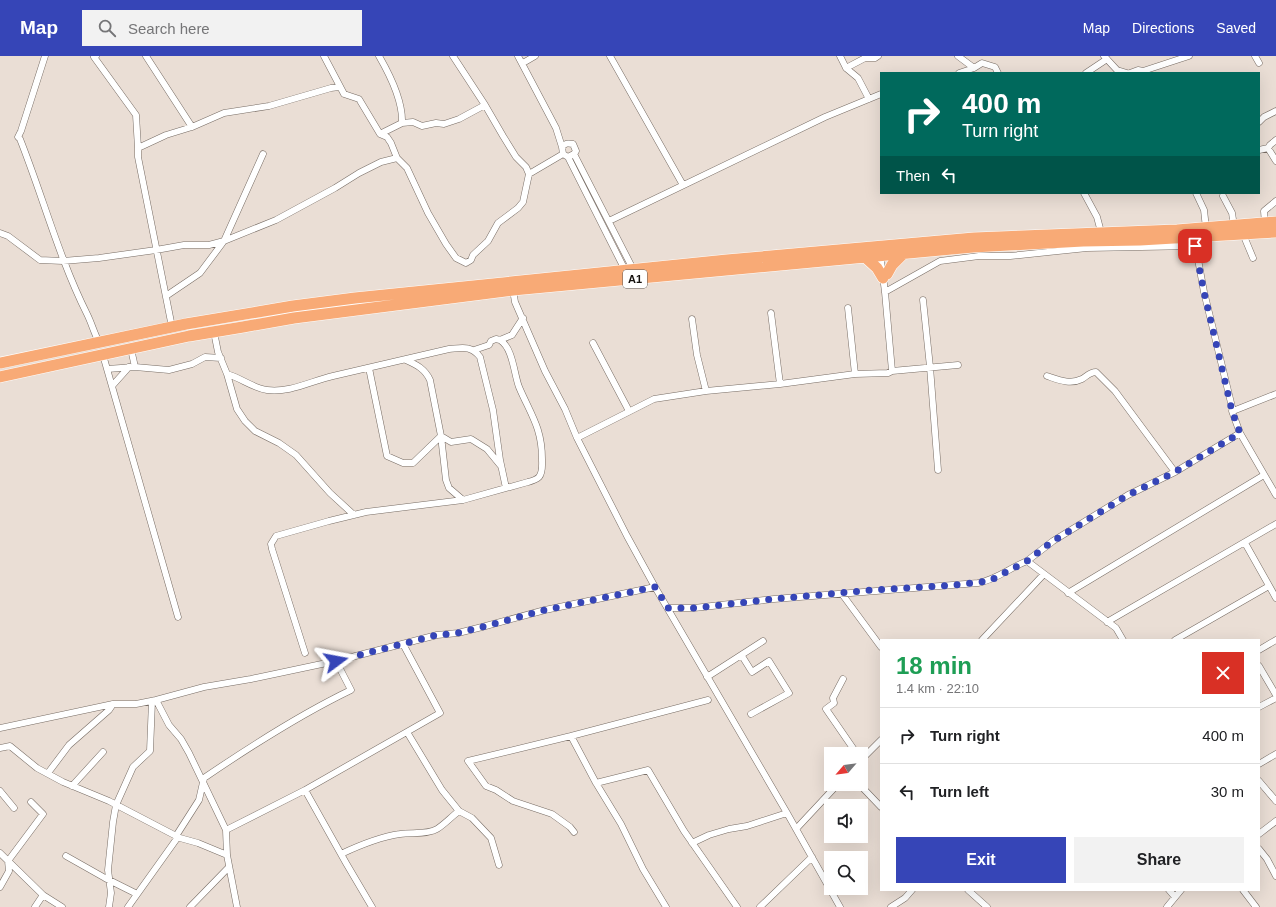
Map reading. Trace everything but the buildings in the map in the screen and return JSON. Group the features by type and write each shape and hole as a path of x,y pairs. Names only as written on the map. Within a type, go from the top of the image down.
{"highway":[{"name":"A1","path":"0,363 131,335 240,314 332,301 629,270 882,251 974,238 1206,228 1270,223"},
{"name":"A1","path":"0,376 132,348 294,318 513,290 866,258 882,251 904,253 973,247 1069,242 1140,240 1195,242 1243,234 1276,232"},
{"path":"885,283 892,265 904,253"},
{"path":"866,258 877,268 885,283"},
{"path":"131,335 132,348"}],"street":[{"path":"45,56 18,137 30,165 63,261 77,296 88,316 99,342"},
{"path":"96,56 94,57 136,115 138,157 172,327"},
{"path":"146,56 192,127"},
{"path":"324,56 339,88 344,94 359,99 380,134 387,137 397,158 407,168 428,213 446,244 456,258 466,263 471,260 473,255 488,241 498,223 518,208 522,202 529,174 526,167 516,157 486,105 454,56"},
{"path":"379,56 396,90 402,116 402,123"},
{"path":"518,56 556,128 562,151 569,155 609,221 629,270"},
{"path":"522,62 534,56"},
{"path":"610,56 683,185"},
{"path":"840,56 846,68 858,78 869,99"},
{"path":"846,68 865,58 875,58 878,56"},
{"path":"958,56 974,68"},
{"path":"1131,72 1138,70 1144,72 1190,56"},
{"path":"1255,56 1259,63"},
{"path":"1087,72 1105,58 1117,70 1124,72"},
{"path":"962,72 982,64 995,67 998,72"},
{"path":"138,148 166,135 192,127 224,114 269,106 331,88 339,88"},
{"path":"609,221 825,117 880,94"},
{"path":"380,134 402,123 413,122 422,126 436,123 444,124 458,119 486,105"},
{"path":"1260,121 1264,117 1276,111"},
{"path":"529,174 569,155 575,147 569,143 556,128"},
{"path":"1260,150 1268,148 1276,140"},
{"path":"562,147 564,144 569,143"},
{"path":"1268,148 1276,161"},
{"path":"166,296 200,272 224,241 263,154"},
{"path":"569,155 629,270"},
{"path":"0,233 8,236 40,260 63,261 99,258 157,250 184,244 209,245 224,241 276,220 335,188 359,173 381,162 397,158"},
{"path":"1085,194 1098,217 1100,232"},
{"path":"1196,194 1204,210 1206,228"},
{"path":"1223,196 1232,213 1234,226"},
{"path":"1270,223 1264,212 1276,201"},
{"path":"1243,234 1253,258"},
{"path":"885,283 940,261 979,256 1010,256 1087,248 1195,242 1204,292 1233,411 1240,433 1276,495"},
{"path":"882,251 893,365 892,371"},
{"path":"513,290 515,302 577,438 627,536 840,907"},
{"path":"924,300 938,470"},
{"path":"848,308 855,374"},
{"path":"771,313 780,384"},
{"path":"474,350 489,345 491,341 496,339 500,340 512,335 523,318"},
{"path":"692,319 696,355 706,391"},
{"path":"214,332 237,409 245,421 255,431 279,442 296,455 330,493 354,515"},
{"path":"305,653 272,549 271,544 276,536 371,511 462,500 536,480 540,476 542,467 542,453 537,426 519,387 505,343 500,340"},
{"path":"593,343 629,411"},
{"path":"227,374 258,388 279,390 290,389 331,377 449,349 467,347 474,350 480,357 493,410 501,466 506,488"},
{"path":"112,386 132,367 132,348"},
{"path":"103,355 178,617"},
{"path":"107,369 132,367 169,370 192,364 205,357 221,358"},
{"path":"406,360 422,368 427,373 430,380 441,436 446,480 449,488 462,500"},
{"path":"577,438 654,399 706,391 780,384 855,374 888,373 892,371 958,364"},
{"path":"369,368 387,456 403,463 413,463 441,436"},
{"path":"1048,376 1065,382 1072,382 1092,372 1096,372 1115,390 1175,472"},
{"path":"1233,411 1276,394"},
{"path":"668,608 694,608 872,590 956,585 989,581 1027,561 1053,541 1128,495 1175,472 1240,433"},
{"path":"441,436 451,442 471,439 487,449 501,466"},
{"path":"1068,593 1264,474"},
{"path":"1107,622 1276,524"},
{"path":"1245,543 1276,598"},
{"path":"1027,561 1116,628 1122,639"},
{"path":"983,639 1044,574"},
{"path":"1177,639 1269,586"},
{"path":"0,728 113,704 136,704 204,687 251,679 336,661 437,635 458,633 545,610 655,587"},
{"path":"842,594 880,646"},
{"path":"1260,649 1276,640"},
{"path":"707,677 742,656 763,641"},
{"path":"226,830 305,790 440,713 402,644"},
{"path":"742,656 752,672 769,661 789,693 751,714"},
{"path":"128,907 177,837 199,800 204,778 269,734 351,690 336,661"},
{"path":"1260,668 1276,696 1260,706"},
{"path":"843,679 833,698 834,704 826,709 852,747"},
{"path":"154,700 169,725 181,739 189,753 226,830 226,855 237,907"},
{"path":"109,907 111,893 108,870 116,804 133,767 150,751 154,700"},
{"path":"574,832 570,827 552,814 513,801 496,790 486,786 468,761 708,700"},
{"path":"48,773 69,745 109,710 113,704"},
{"path":"408,732 442,790 459,811 472,818 491,838 499,865"},
{"path":"571,736 643,869 666,907"},
{"path":"868,753 880,741"},
{"path":"1,748 10,746 37,768 72,786 116,804 177,837 198,843 226,855"},
{"path":"72,786 103,752"},
{"path":"1260,763 1276,754"},
{"path":"596,783 648,770 692,843 737,907"},
{"path":"1260,782 1276,801"},
{"path":"305,790 372,907"},
{"path":"0,791 14,808"},
{"path":"796,829 831,791"},
{"path":"866,791 880,806"},
{"path":"0,887 9,871 8,861 43,814 31,802"},
{"path":"341,854 361,844 381,837 402,833 422,833 436,830 459,811"},
{"path":"692,843 709,835 728,829 747,826 787,813"},
{"path":"1260,833 1276,821"},
{"path":"1260,850 1267,859 1276,876"},
{"path":"0,853 43,895 62,907"},
{"path":"66,856 110,881 137,894"},
{"path":"760,907 812,858"},
{"path":"190,907 229,867"},
{"path":"891,907 905,898 911,891"},
{"path":"969,891 987,907"},
{"path":"1170,891 1175,897"},
{"path":"1170,906 1180,891"},
{"path":"1244,891 1256,907"},
{"path":"35,907 43,895"}],"route":[{"path":"336,661 437,635 458,633 545,610 655,587 668,608 694,608 872,590 978,583 999,577 1027,561 1053,541 1128,495 1175,472 1240,433 1232,411 1204,292 1195,246"}]}
